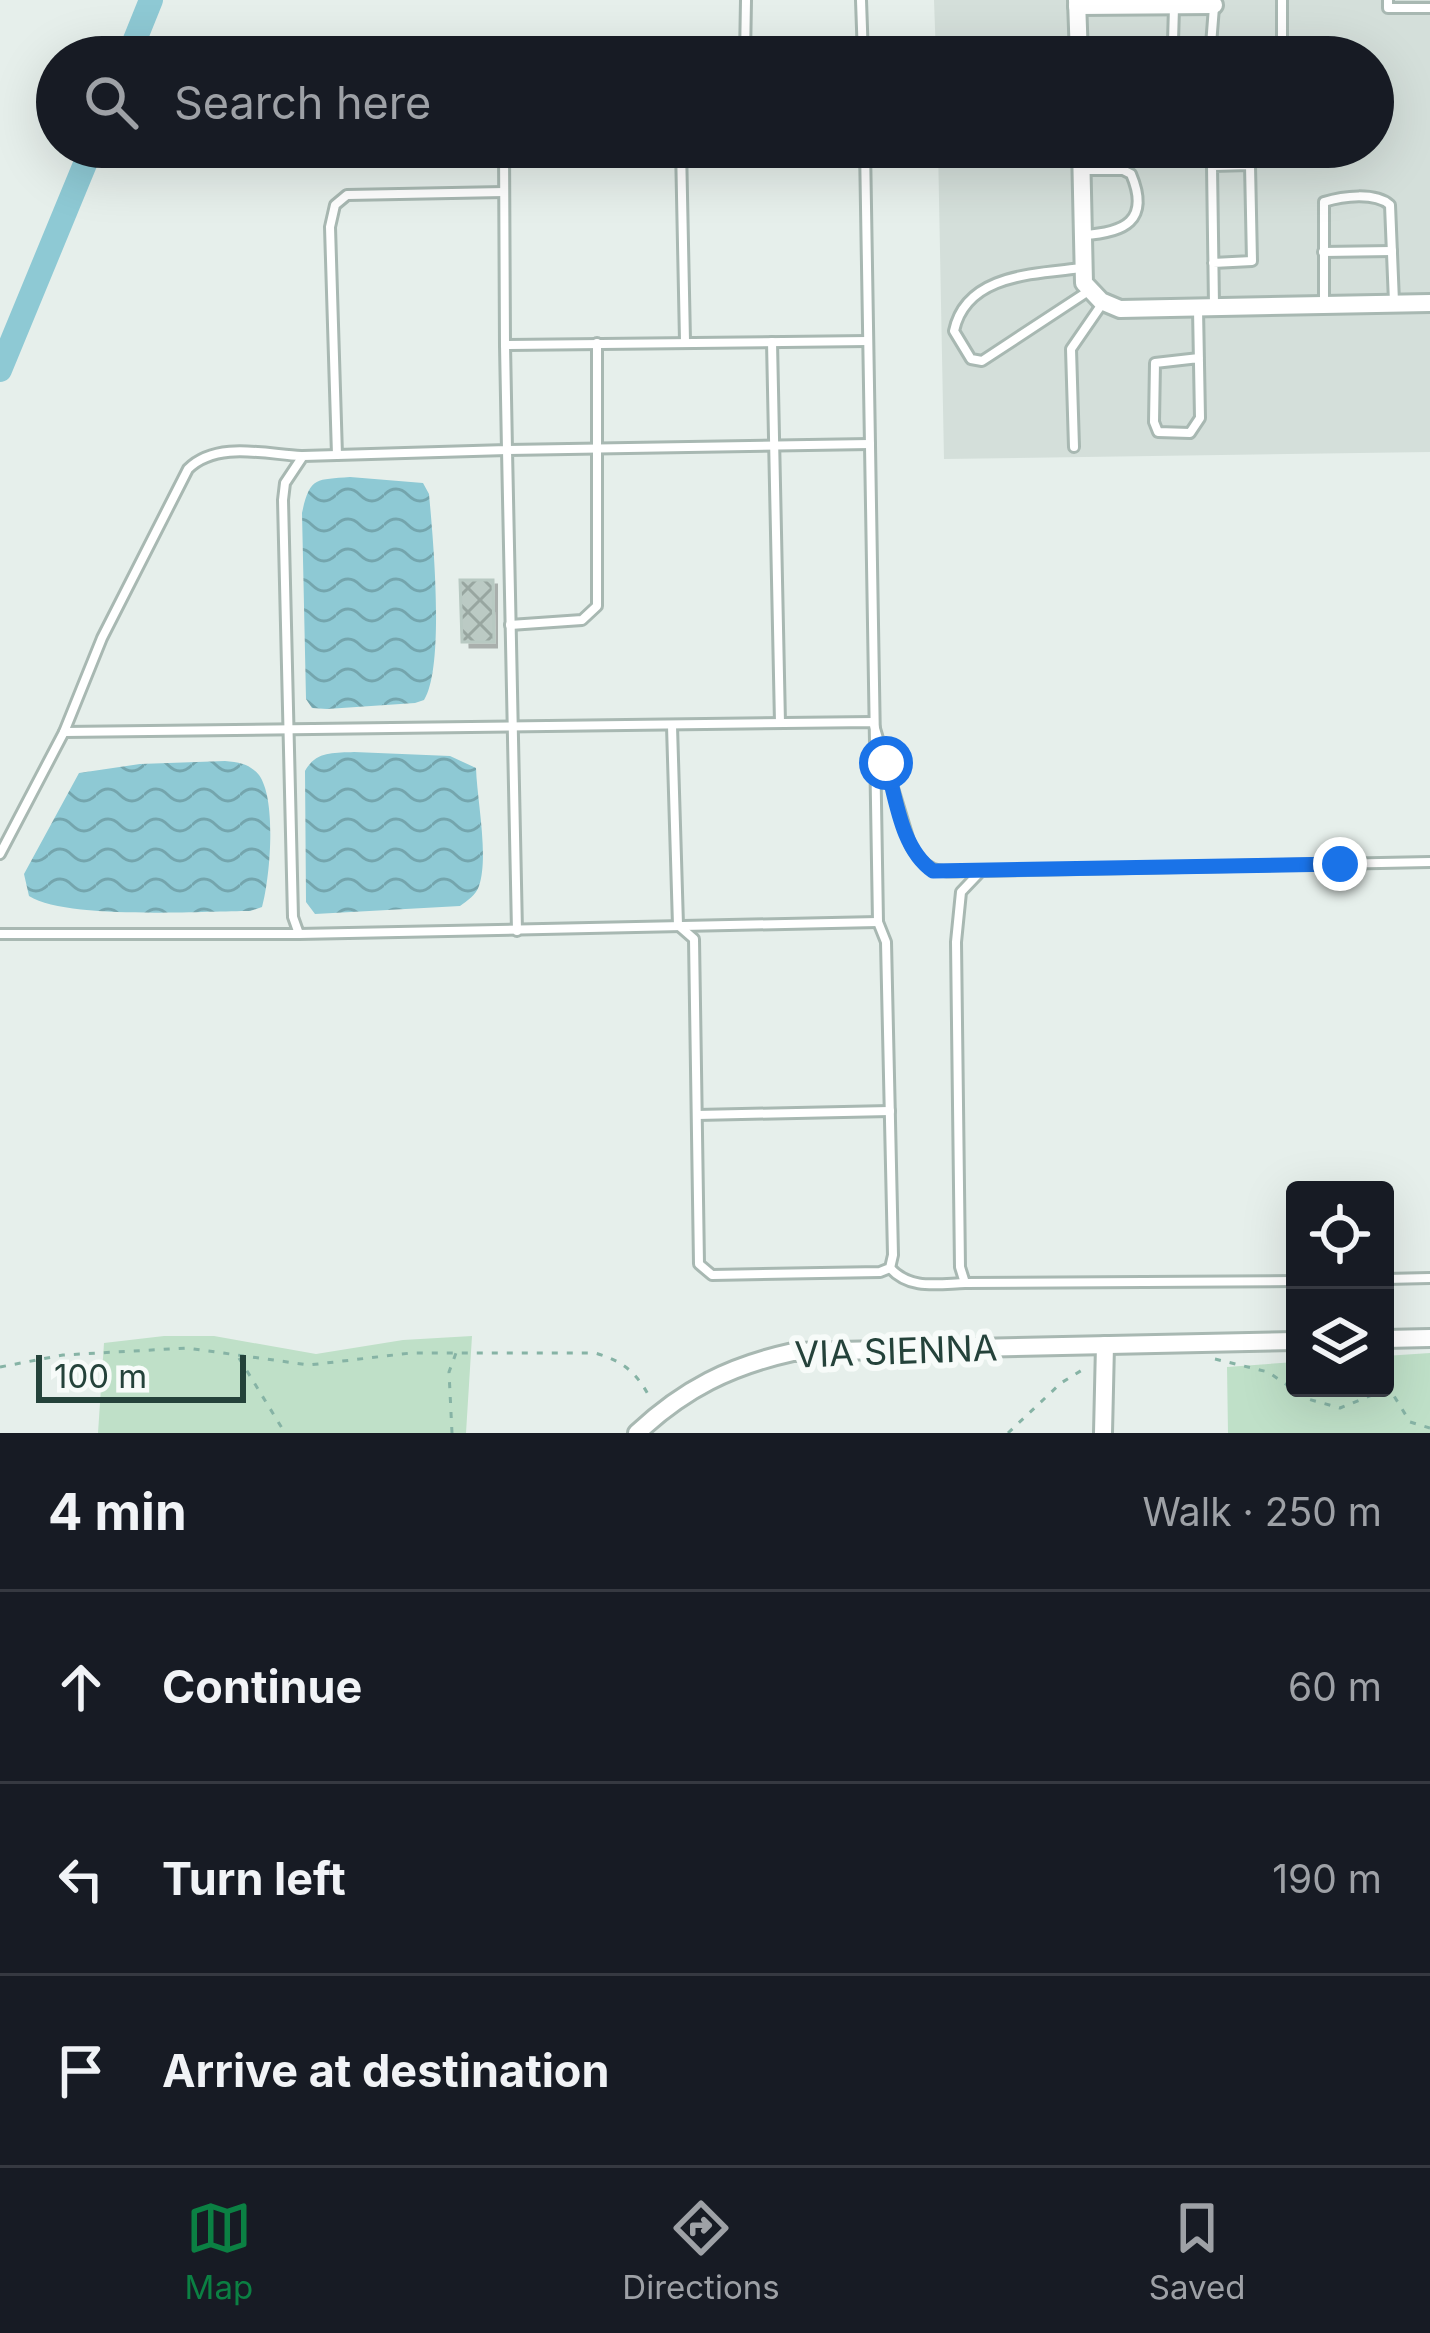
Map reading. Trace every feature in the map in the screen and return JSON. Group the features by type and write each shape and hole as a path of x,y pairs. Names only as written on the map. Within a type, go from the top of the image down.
{"street":[{"path":"1078,36 1077,3 1215,2"},
{"path":"1081,170 1082,235 1090,286 1120,309 1430,303"},
{"path":"1394,1339 1430,1338"},
{"name":"VIA SIENNA","path":"637,1433 710,1378 752,1361 793,1352 1286,1341"},
{"path":"1103,1433 1106,1345"}],"lane":[{"path":"745,36 746,0"},
{"path":"862,0 863,36"},
{"path":"1282,0 1282,36"},
{"path":"1388,0 1388,8 1430,8"},
{"path":"1212,36 1215,2"},
{"path":"1173,36 1174,5"},
{"path":"504,168 517,931"},
{"path":"681,168 685,341"},
{"path":"865,168 873,722 878,922 886,942 890,1268 904,1281 916,1284 1286,1281"},
{"path":"1199,358 1155,363 1157,432 1190,434 1200,418 1199,358 1214,263 1211,168"},
{"path":"1214,263 1252,261 1250,168"},
{"path":"1081,170 1131,174 1136,212 1122,229 1082,235"},
{"path":"337,455 330,227 335,206 347,195 504,192"},
{"path":"1324,305 1324,202 1370,197 1390,206 1394,304"},
{"path":"1323,252 1392,251"},
{"path":"1013,278 1090,286 982,362 960,348 954,331 958,313 975,292 1013,278"},
{"path":"1074,447 1071,349 1090,286"},
{"path":"772,341 780,723"},
{"path":"505,345 868,341"},
{"path":"510,625 582,620 597,606 597,343"},
{"path":"0,854 64,732 102,638 188,469 207,455 870,444"},
{"path":"299,934 293,917 283,500 291,470 303,456"},
{"path":"64,732 873,722"},
{"path":"873,722 910,844 920,862 933,871 1430,862"},
{"path":"672,726 678,925 694,939 699,1264 712,1275 880,1272 890,1268"},
{"path":"965,1283 960,1267 956,914 961,892 981,871"},
{"path":"0,934 299,934 878,922"},
{"path":"697,1115 890,1111"},
{"path":"1394,1279 1430,1278"}],"path":[{"path":"0,1367 63,1355 136,1349 214,1349 325,1365 411,1352 595,1353 617,1359 636,1374 657,1414"},
{"path":"452,1433 449,1372 457,1352"},
{"path":"237,1355 285,1433"},
{"path":"1215,1360 1268,1372 1308,1399 1340,1408 1382,1391 1394,1396 1410,1422 1430,1428"},
{"path":"1009,1433 1060,1383 1087,1367"}],"shaded area":[{"path":"934,0 1430,0 1430,452 944,459 938,168 1394,168 1394,36 935,36"}],"green space":[{"path":"214,1336 316,1354 403,1340 472,1336 466,1433 98,1433 104,1343"},
{"path":"1430,1353 1430,1433 1228,1433 1227,1367 1286,1363 1286,1397 1394,1397 1394,1355"}],"water":[{"path":"350,477 423,483 429,494 436,601 434,660 424,700 415,703 327,709 312,708 306,699 302,513 316,482"},
{"path":"354,752 450,756 476,768 482,874 476,892 460,906 315,914 306,902 305,771 320,756"},
{"path":"225,761 252,768 265,787 270,840 262,907 250,911 103,911 48,904 29,896 24,874 79,773 140,764"}],"building":[{"path":"460,580 493,580 494,642 462,642"}],"waterway":[{"path":"136,36 151,0"},
{"path":"0,370 83,168"}],"route":[{"path":"886,763 910,844 920,862 933,871 1340,864"}]}
